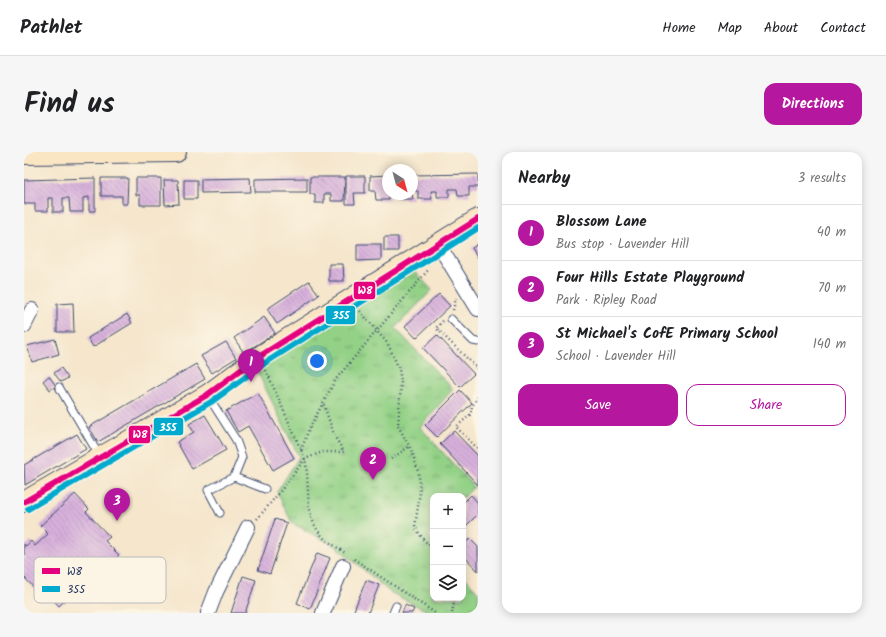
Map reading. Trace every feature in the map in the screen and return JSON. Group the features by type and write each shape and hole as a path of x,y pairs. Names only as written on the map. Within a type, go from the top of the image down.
{"street":[{"path":"24,154 176,152"},
{"path":"24,502 208,395 260,356 478,219"},
{"path":"438,244 478,309"},
{"path":"24,326 32,310"},
{"path":"208,613 216,592 248,527"},
{"path":"323,613 343,566"}],"lane":[{"path":"451,319 472,341 478,342"},
{"path":"59,387 100,457"},
{"path":"208,395 236,440 242,457 234,477"},
{"path":"220,513 208,490 220,483 234,477 264,489"}],"path":[{"path":"301,450 309,429 336,379 433,265 442,270 451,264"},
{"path":"351,300 388,344 399,369 401,382 398,426 417,461 419,475 420,492 415,527 430,546"},
{"path":"260,356 305,459 308,472 309,511 317,529 326,539 435,613"},
{"path":"478,397 472,406 471,414 456,427 478,450"},
{"path":"248,527 265,510 305,459 322,452 344,452 332,430 323,403"},
{"path":"390,459 410,446"},
{"path":"452,613 454,601"}],"green space":[{"path":"414,271 432,290 395,328 453,389 420,427 474,487 466,495 466,493 430,493 430,534 428,536 430,538 430,601 466,601 466,578 478,592 478,613 431,613 390,592 337,547 292,523 277,492 299,457 256,369"}],"building":[{"path":"478,174 478,187 469,187 469,196 458,196 457,189 449,189 449,197 437,197 437,191 431,191 432,199 418,199 418,175"},
{"path":"382,175 382,200 376,200 375,191 370,191 370,176"},
{"path":"346,176 365,176 365,193 354,193 355,204 346,204"},
{"path":"310,177 345,177 344,201 331,201 331,194 324,194 324,203 315,203 315,194 310,194"},
{"path":"95,178 95,211 89,211 89,197 83,198 83,212 70,212 69,198 63,198 63,212 53,212 53,198 48,198 48,211 35,211 35,204 24,204 24,180"},
{"path":"101,178 128,178 127,204 122,204 122,196 101,196"},
{"path":"136,178 161,178 161,205 140,205 140,195 136,195"},
{"path":"250,178 251,192 201,193 201,179"},
{"path":"307,178 307,192 255,192 255,179"},
{"path":"164,180 178,180 179,204 165,205"},
{"path":"184,180 197,180 197,199 184,199"},
{"path":"384,237 398,237 398,251 384,251"},
{"path":"357,244 381,244 381,260 357,261"},
{"path":"478,244 478,258 472,248"},
{"path":"329,264 343,264 344,281 329,281"},
{"path":"309,281 319,295 277,324 267,309"},
{"path":"439,294 450,306 416,338 405,326"},
{"path":"73,303 74,332 57,332 57,304"},
{"path":"127,314 132,323 93,347 88,338"},
{"path":"264,317 275,333 244,353 234,338"},
{"path":"437,335 474,374 460,387 423,348"},
{"path":"55,339 59,354 32,362 27,346"},
{"path":"226,342 236,358 212,373 201,356"},
{"path":"196,364 205,379 98,442 89,427"},
{"path":"61,368 68,378 61,382 54,373"},
{"path":"49,376 56,386 50,390 43,381"},
{"path":"460,390 472,403 437,437 425,425"},
{"path":"258,393 294,458 273,470 248,426 238,432 226,411"},
{"path":"205,415 226,450 192,469 177,442 194,432 189,424"},
{"path":"454,431 478,456 478,485 440,444"},
{"path":"77,434 86,449 25,485 24,465"},
{"path":"75,494 89,509 86,512 110,537 105,541 119,555 117,557 34,557 34,588 24,577 24,544 26,546 31,541 35,546 48,534 40,526"},
{"path":"471,495 478,503 478,514 466,526 466,500"},
{"path":"275,519 287,523 270,574 258,570"},
{"path":"470,539 478,547 478,571 466,558 466,542"},
{"path":"317,553 330,558 310,609 297,603"},
{"path":"243,576 256,580 245,613 231,613"},
{"path":"366,580 379,585 368,613 353,613"},
{"path":"405,605 414,609 412,613 402,613"}],"transit line":[{"name":"W8","path":"24,502 207,395 260,356 478,219"},
{"name":"355","path":"28,509 211,402 265,363 478,228"}],"place":[{"name":"Blossom Lane","path":"251,382"},
{"name":"Four Hills Estate Playground","path":"373,480"},
{"name":"St Michael's CofE Primary School","path":"117,521"}]}
